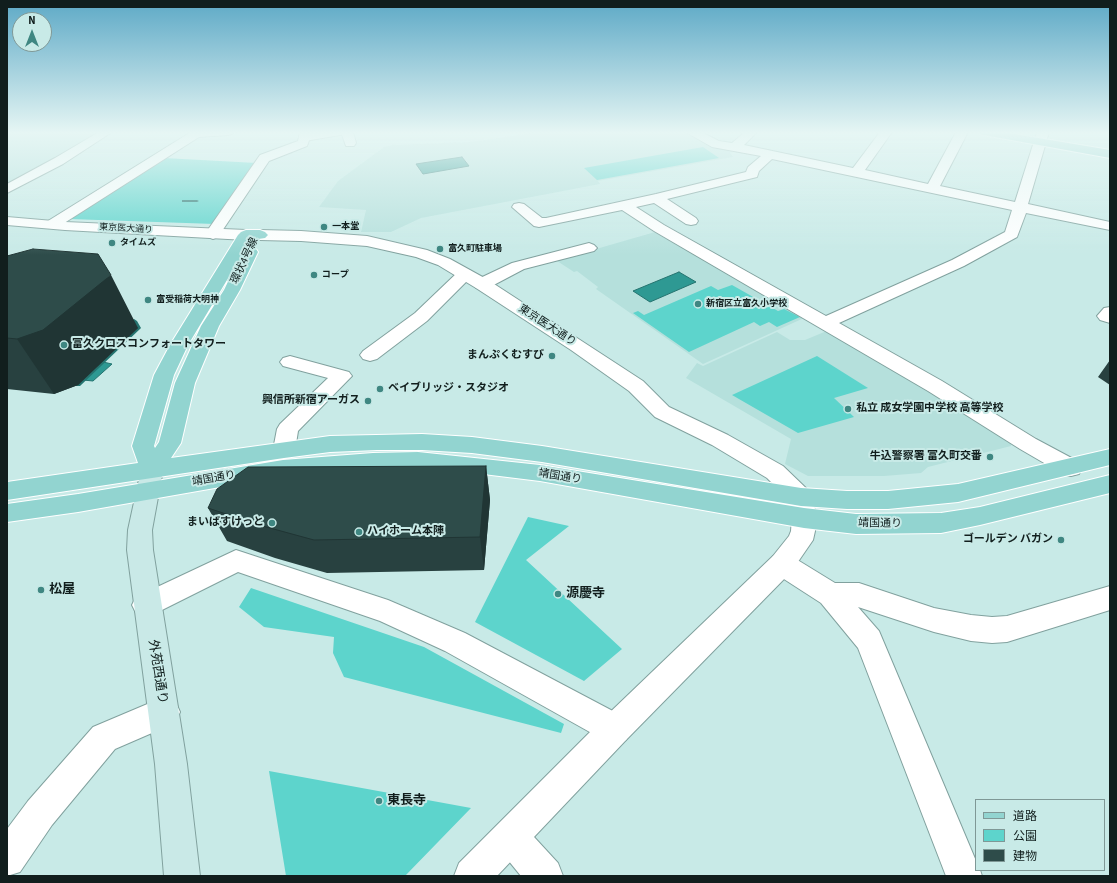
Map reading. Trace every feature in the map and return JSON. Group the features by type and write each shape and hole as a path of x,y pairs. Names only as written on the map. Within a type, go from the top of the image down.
{"main road":[{"name":"環状4号線","path":"150,481 170,443 185,383 210,326 232,290 253,235"},
{"name":"環状4号線","path":"150,481 143,446 164,375 179,345 253,235"},
{"name":"靖国通り","path":"7,513 78,504 150,481 284,450 330,444 377,442 422,442 542,454 803,507 856,524 941,523 980,516 1110,484"},
{"name":"靖国通り","path":"7,491 150,481 358,462 418,460 467,464 803,507 847,500 921,498 958,493 1071,468 1110,457"},
{"name":"外苑西通り","path":"150,481 140,530 140,550 146,605 171,764 182,876"}],"street":[{"path":"7,189 36,173"},
{"path":"53,224 133,173"},
{"path":"213,234 254,173"},
{"path":"519,207 539,223 729,181 752,173"},
{"path":"862,173 1110,226"},
{"path":"932,188 940,173"},
{"path":"825,323 958,263 1012,234 1030,173"},
{"path":"656,198 691,221"},
{"path":"624,205 659,228 935,386 1028,444 1071,468"},
{"name":"東京医大通り","path":"7,221 213,234 308,236 367,241 421,253 444,262 482,284 578,346 636,386 662,412 720,440 766,466 775,472 803,507"},
{"path":"482,284 518,266 589,248"},
{"path":"370,355 421,317 465,274"},
{"path":"1110,312 1106,316 1110,318"},
{"path":"284,450 288,429 342,376 290,362"},
{"path":"472,876 615,729 782,564 800,540 803,531 803,507"},
{"path":"146,605 236,561 388,612 455,642 615,729"},
{"path":"782,564 831,595 868,640 964,876"},
{"path":"831,595 859,595 934,620 971,628 992,630 1007,629 1110,598"},
{"path":"7,859 40,813 104,738 164,712"},
{"path":"511,837 545,876"}],"shaded area":[{"path":"7,173 33,173 7,187"},
{"path":"349,173 642,173 598,181 600,184 421,218 391,232 361,232 366,210 319,207 338,181"},
{"name":"新宿区立富久小学校","path":"655,232 804,318 703,364 596,289 598,287 577,271 574,272 554,259"},
{"path":"679,272 696,282 650,302 633,291"},
{"name":"私立 成女学園中学校 高等学校","path":"829,330 1011,442 1011,446 928,467 921,473 884,476 808,476 785,464 791,439 686,378 697,363 703,366 777,332 790,340 805,340"},
{"path":"103,362 112,364 93,381 83,380"}],"green space":[{"path":"140,173 250,173 215,224 69,219"},
{"path":"590,173 635,173 597,180"},
{"path":"732,285 778,311 784,309 800,317 777,327 769,322 760,326 754,322 689,352 633,313 638,311 644,315 711,286 718,290"},
{"path":"817,356 868,388 834,398 854,417 798,433 732,395"},
{"path":"528,517 569,526 526,560 622,649 584,681 475,622"},
{"path":"251,588 424,647 564,724 561,733 344,677 333,653 334,637 264,627 239,607"},
{"path":"269,771 471,808 405,876 286,876"}],"building":[{"path":"33,249 98,254 111,275 43,330 17,339 7,338 7,256"},
{"path":"486,466 480,537 314,540 259,525 208,508 217,489 248,467"}],"waterway":[{"path":"184,201 197,201"},
{"path":"78,385 138,328 134,321"}],"place":[{"name":"一本堂","path":"324,227"},
{"name":"タイムズ","path":"112,243"},
{"name":"富久町駐車場","path":"440,249"},
{"name":"コープ","path":"314,275"},
{"name":"富受稲荷大明神","path":"148,300"},
{"name":"新宿区立富久小学校","path":"698,304"},
{"name":"富久クロスコンフォートタワー","path":"64,345"},
{"name":"まんぷくむすび","path":"552,356"},
{"name":"ベイブリッジ・スタジオ","path":"380,389"},
{"name":"興信所新宿アーガス","path":"368,401"},
{"name":"私立 成女学園中学校 高等学校","path":"848,409"},
{"name":"牛込警察署 富久町交番","path":"990,457"},
{"name":"まいばすけっと","path":"272,523"},
{"name":"ハイホーム本陣","path":"359,532"},
{"name":"ゴールデン バガン","path":"1061,540"},
{"name":"松屋","path":"41,590"},
{"name":"源慶寺","path":"558,594"},
{"name":"東長寺","path":"379,801"}]}
